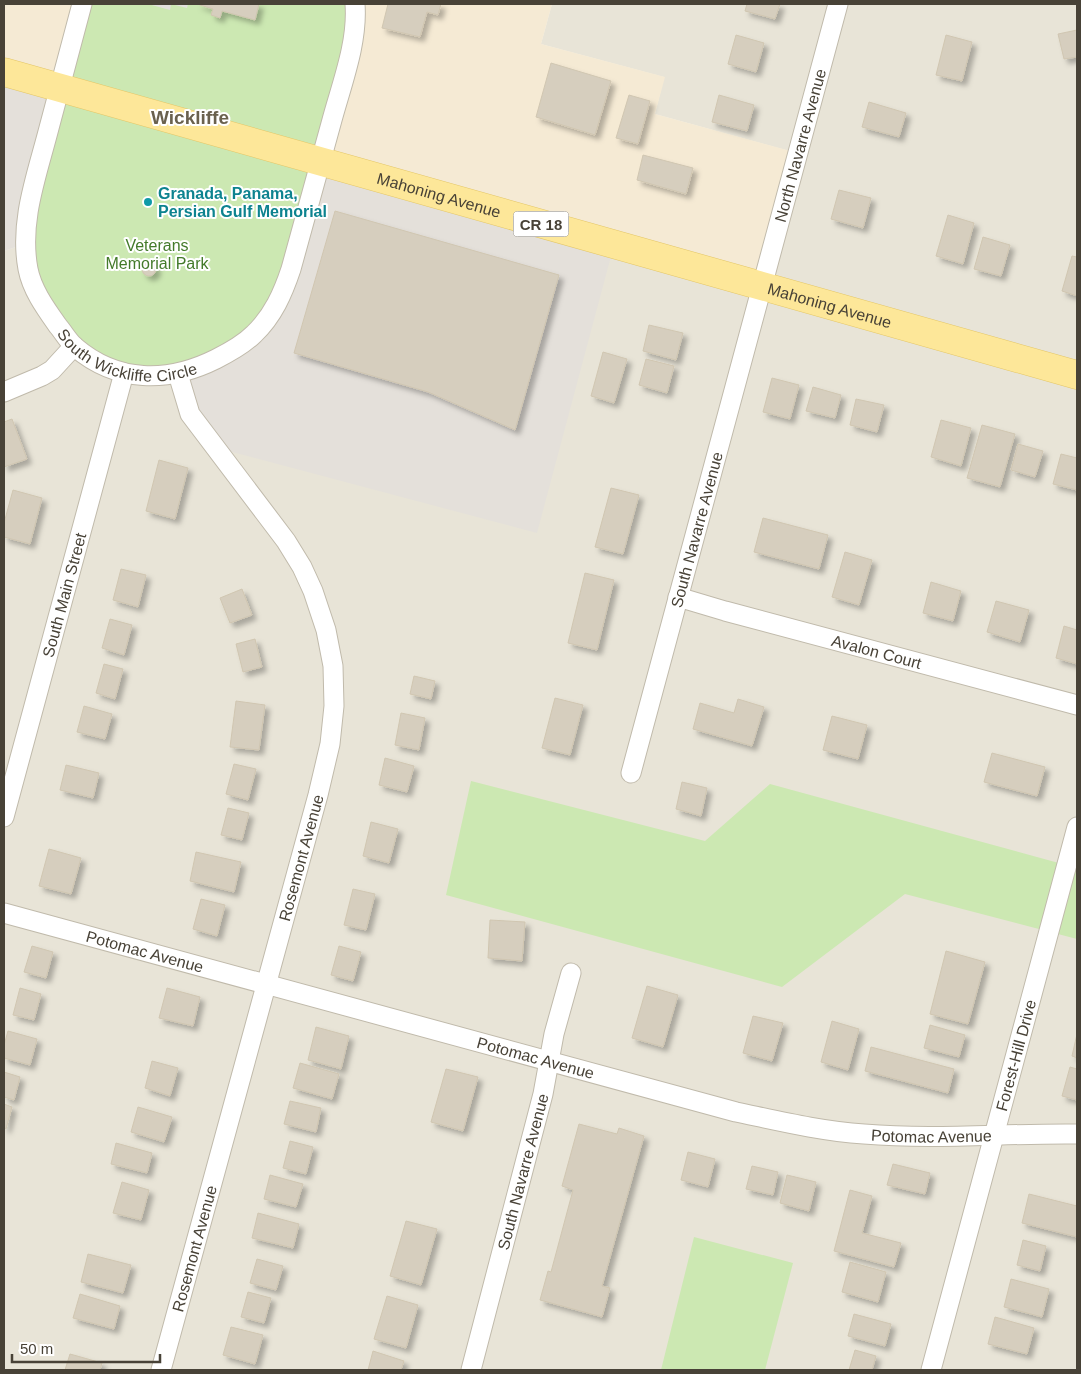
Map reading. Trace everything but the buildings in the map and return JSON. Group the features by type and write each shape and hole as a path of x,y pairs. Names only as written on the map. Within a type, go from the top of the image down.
{"main road":[{"name":"Mahoning Avenue","path":"4,72 1077,375"}],"street":[{"name":"South Wickliffe Circle","path":"82,4 29,204 25,244 31,281 42,303 74,346 93,360 124,373 138,376 178,374 202,366 239,347 255,334 272,313 284,292 291,269 351,48 356,14 355,4"},
{"name":"North Navarre Avenue","path":"762,286 838,4"},
{"name":"South Navarre Avenue","path":"631,773 762,286"},
{"path":"4,392 52,370 74,346"},
{"name":"South Main Street","path":"4,817 124,373"},
{"name":"Rosemont Avenue","path":"161,1370 318,795 330,744 334,706 333,666 326,630 313,591 302,567 286,541 190,414 178,374"},
{"name":"Avalon Court","path":"678,597 1077,705"},
{"name":"Forest-Hill Drive","path":"931,1370 1077,826"},
{"name":"Potomac Avenue","path":"4,913 736,1112 809,1128 865,1134 934,1136 1077,1134"},
{"name":"South Navarre Avenue","path":"471,1370 544,1094 554,1034 571,973"}],"shaded area":[{"path":"4,4 82,4 60,88 4,72"},
{"path":"148,4 171,4 170,10"},
{"path":"171,4 188,4 187,8"},
{"path":"355,4 552,4 541,44 665,77 655,114 798,153 762,286 320,161"},
{"path":"552,4 1077,4 1077,1370 4,1370 4,251 25,244 614,245 797,153 655,114 664,77 541,44"},
{"path":"4,72 60,88 25,244 4,251"},
{"path":"320,161 614,245 537,533 217,448 178,374"}],"green space":[{"name":"Veterans Memorial Park","path":"82,4 355,4 291,269 255,334 178,374 105,366 49,314 25,244"},
{"path":"471,781 705,841 770,784 1077,868 1077,939 905,894 782,987 446,895"},
{"path":"694,1237 793,1263 765,1370 661,1370"}],"place":[{"name":"Granada, Panama, Persian Gulf Memorial","path":"148,202"}],"district":[{"name":"Wickliffe","path":"190,117"}]}
